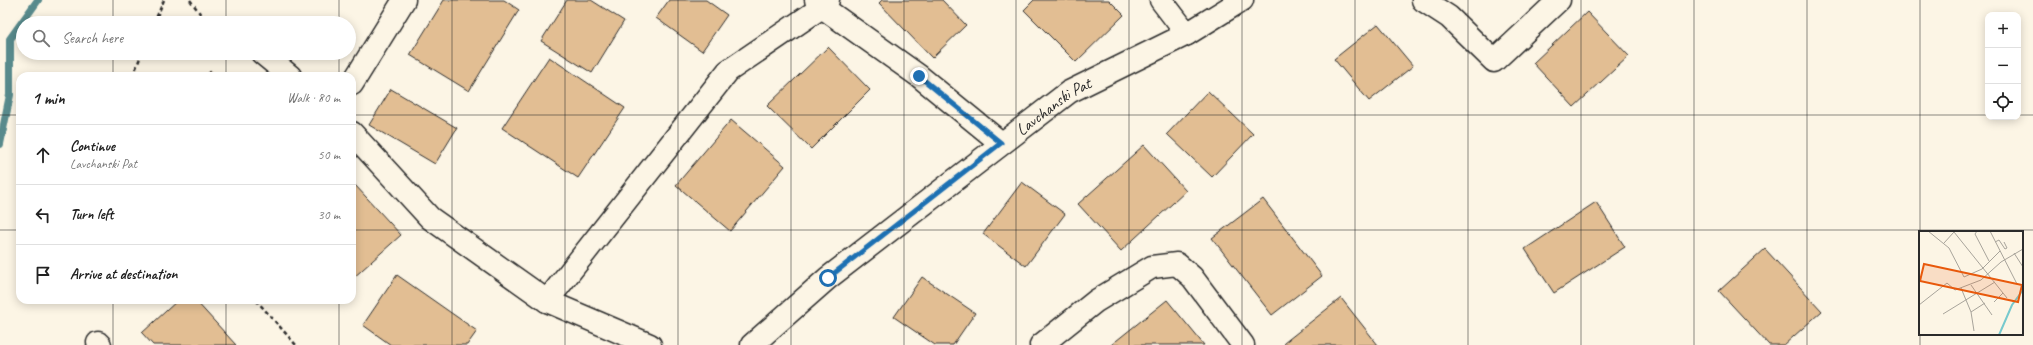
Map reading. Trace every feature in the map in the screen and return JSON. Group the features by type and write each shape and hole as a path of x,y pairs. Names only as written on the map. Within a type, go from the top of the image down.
{"street":[{"path":"356,78 404,0"},
{"path":"1161,0 1187,34"},
{"name":"Lavchanski Pat","path":"752,345 828,278 1069,92 1187,34 1242,0"},
{"path":"1423,0 1449,17 1494,61 1559,0"},
{"path":"547,301 728,71 822,2 919,76 1001,143"},
{"path":"271,60 285,72"},
{"path":"356,137 430,218 547,301 650,345"},
{"path":"1041,345 1096,301 1152,267 1176,264 1192,277 1243,345"}],"path":[{"path":"157,16 164,0"},
{"path":"190,0 202,16"},
{"path":"136,72 139,60"},
{"path":"260,304 296,345"}],"building":[{"path":"444,0 504,0 519,10 469,91 410,55"},
{"path":"567,0 591,0 624,21 592,73 541,41"},
{"path":"669,0 706,0 727,15 702,51 656,18"},
{"path":"882,0 942,0 966,25 932,58 879,3"},
{"path":"1034,0 1109,0 1124,15 1076,62 1024,10"},
{"path":"1587,12 1629,56 1574,107 1533,63"},
{"path":"1378,24 1413,66 1369,101 1334,59"},
{"path":"828,47 870,90 811,149 767,106"},
{"path":"549,57 625,108 578,178 502,128"},
{"path":"391,89 457,128 435,164 369,125"},
{"path":"1208,91 1253,134 1212,177 1167,134"},
{"path":"731,120 785,166 730,231 676,185"},
{"path":"1144,145 1186,191 1121,251 1078,204"},
{"path":"1022,182 1065,214 1026,266 983,234"},
{"path":"356,186 401,235 356,275"},
{"path":"1263,199 1322,276 1272,315 1212,238"},
{"path":"1596,202 1625,247 1554,293 1525,249"},
{"path":"1765,249 1822,311 1784,345 1769,345 1719,291"},
{"path":"397,275 477,331 467,345 391,345 363,325"},
{"path":"922,277 975,313 953,345 935,345 894,317"},
{"path":"1341,298 1378,345 1286,345 1284,343"},
{"path":"1167,300 1204,345 1111,345"},
{"path":"174,304 199,304 236,345 153,345 142,333"}],"waterway":[{"path":"27,16 38,0"},
{"path":"0,144 10,95 10,39 16,31"}],"route":[{"path":"828,278 1001,143 919,76"}]}
